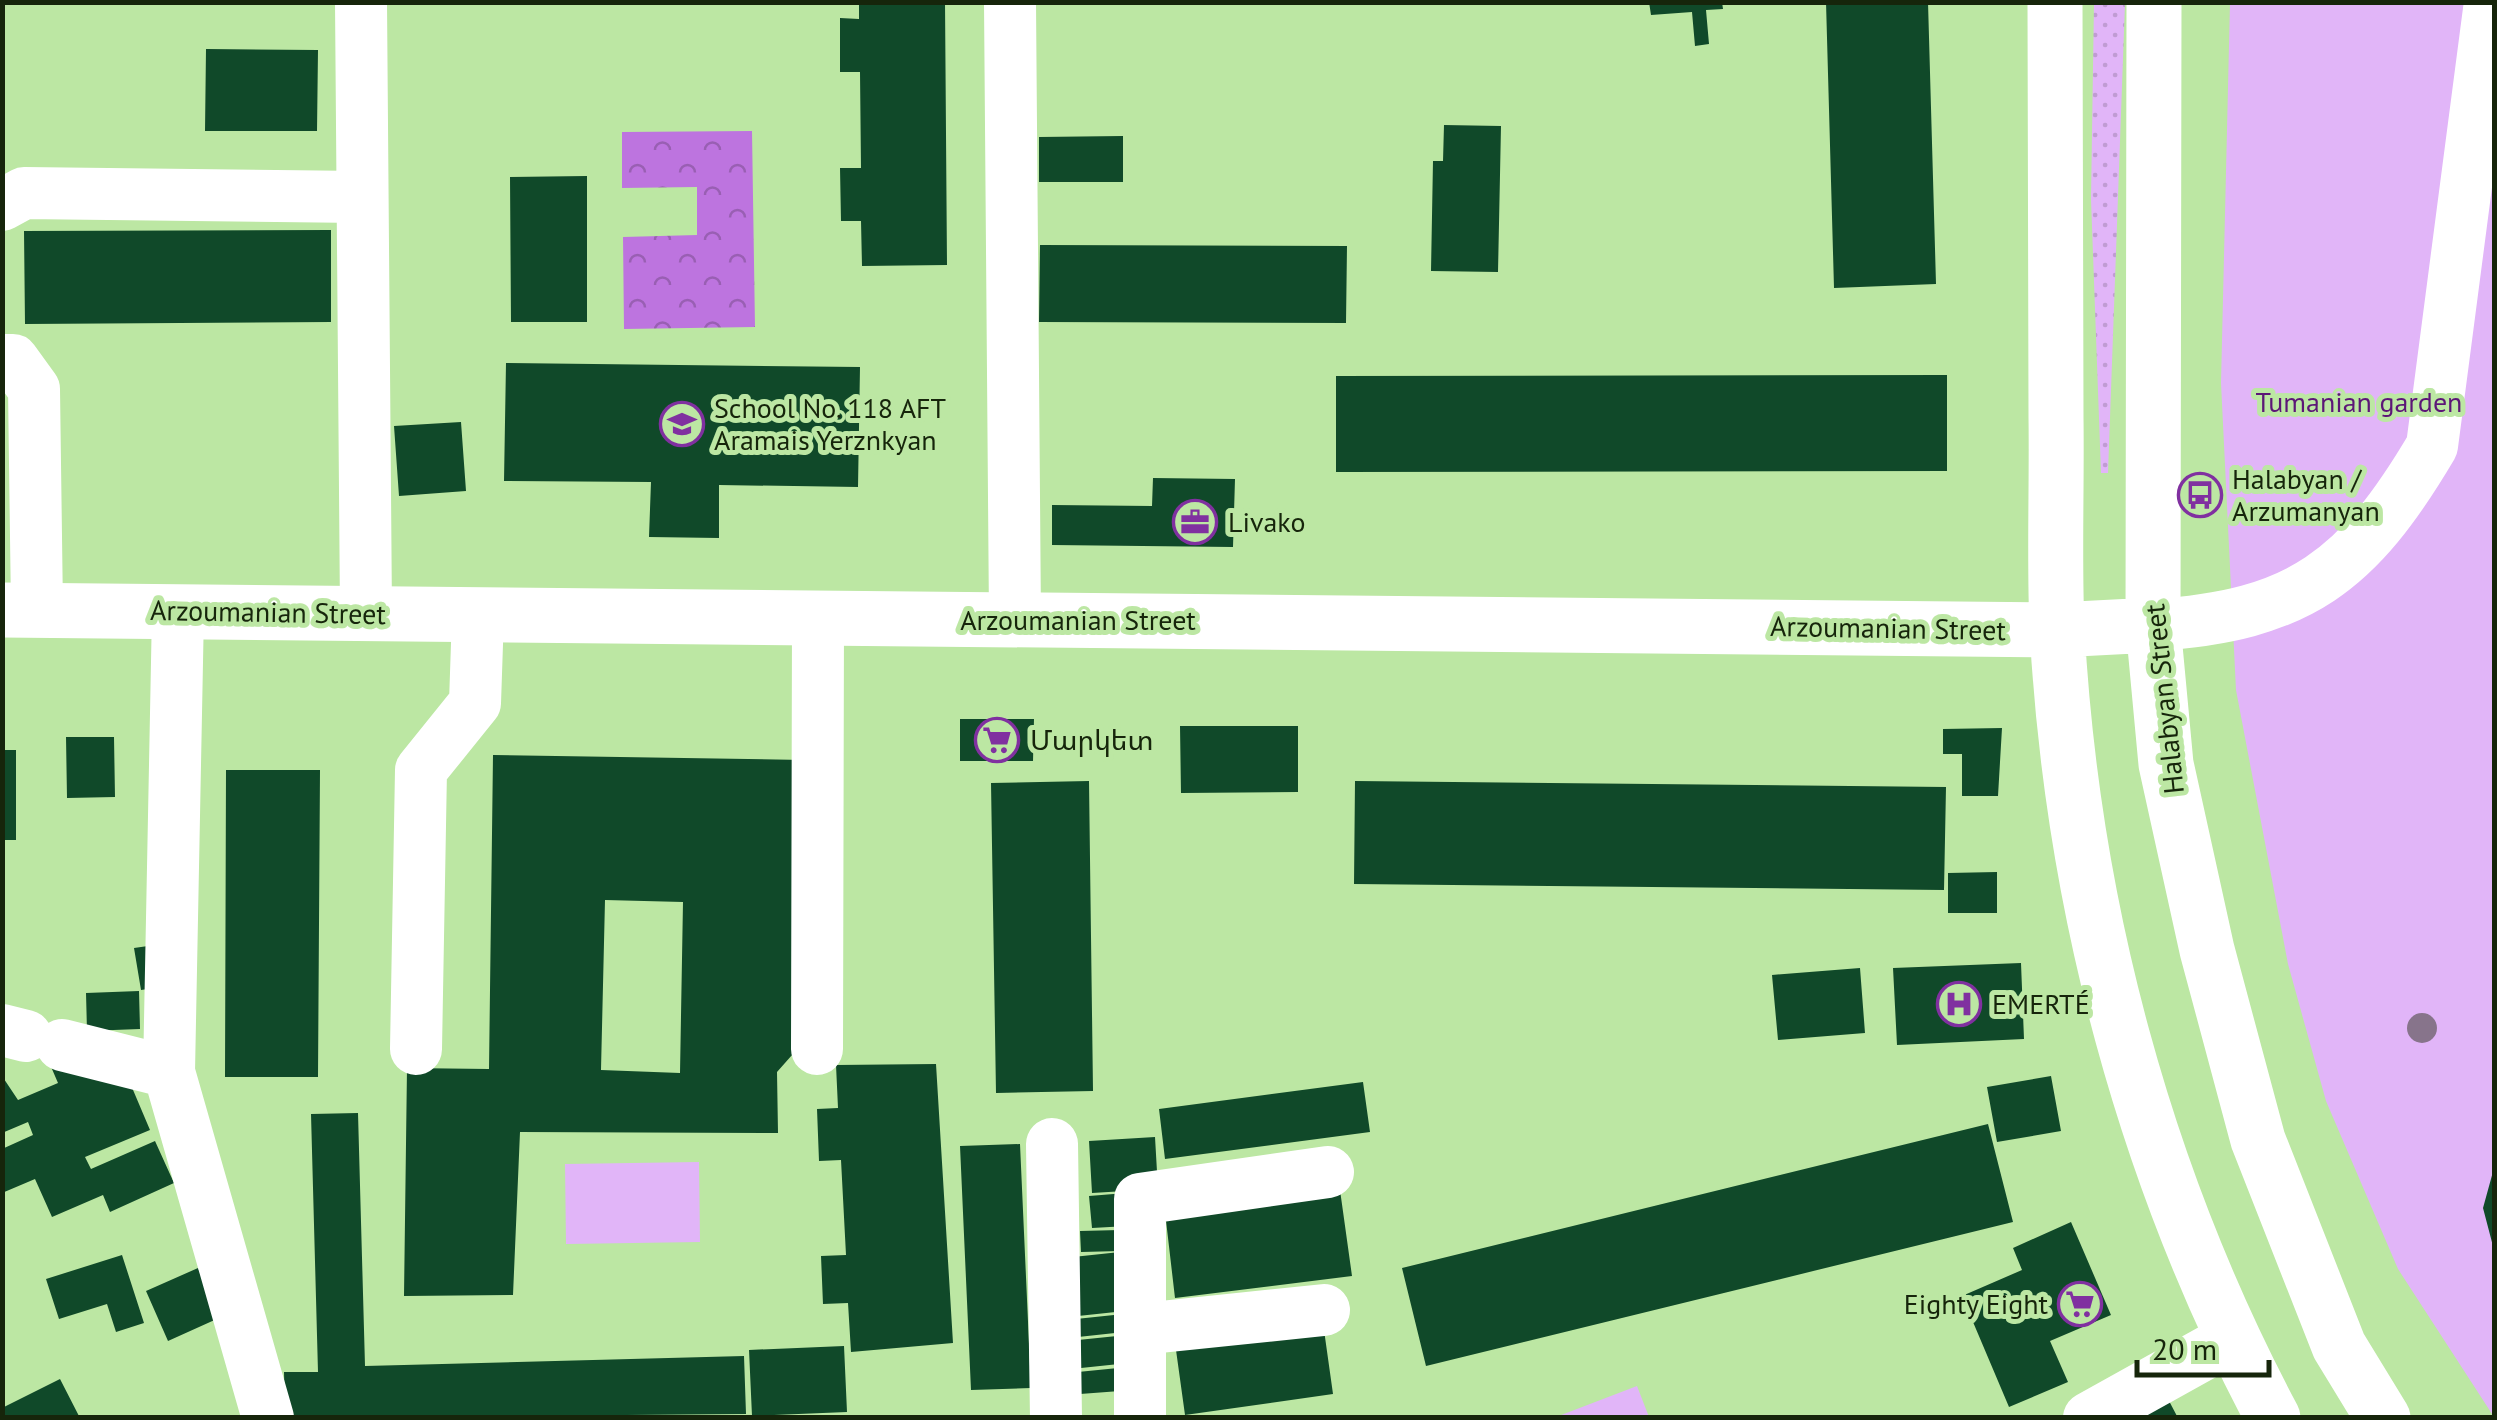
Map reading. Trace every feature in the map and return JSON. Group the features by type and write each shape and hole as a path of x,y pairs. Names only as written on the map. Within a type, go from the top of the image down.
{"main road":[{"path":"2055,2 2058,630 2086,875 2121,1037 2158,1154 2231,1339 2272,1418"},
{"name":"Halabyan Street","path":"2154,2 2153,625 2166,764 2206,950 2258,1140 2339,1346 2382,1418"},
{"name":"Arzoumanian Street","path":"20,610 2058,630 2153,625"}],"street":[{"path":"361,2 366,613"},
{"path":"1010,2 1015,620"},
{"path":"2153,625 2215,621 2266,608 2314,587 2396,506 2432,446 2490,2"},
{"path":"2,204 24,193 362,197"},
{"path":"2,360 14,360 34,389 20,610"},
{"path":"178,612 169,1072 268,1418"},
{"path":"416,1049 421,770 475,703 478,614"},
{"path":"816,1049 818,618"},
{"path":"30,1037 169,1072"},
{"path":"1052,1144 1056,1418"},
{"path":"1140,1418 1140,1199 1328,1172"},
{"path":"1141,1329 1324,1310"},
{"path":"2088,1418 2231,1339"}],"green space":[{"path":"2094,3 2125,3 2108,473 2101,473 2091,199"},
{"name":"Tumanian garden","path":"2230,3 2494,3 2494,1417 2398,1269 2326,1101 2288,964 2236,690 2221,383"},
{"path":"752,131 755,327 624,329 623,237 697,235 697,187 622,188 622,132"},
{"path":"699,1162 700,1242 566,1244 565,1164"},
{"path":"1637,1386 1649,1417 1556,1417"}],"building":[{"path":"859,2 945,2 947,265 862,266 861,221 841,221 840,168 861,168 860,72 840,72 840,18 859,19"},
{"path":"1649,2 1722,2 1723,9 1706,10 1709,44 1695,46 1692,12 1651,15"},
{"path":"1826,2 1928,2 1936,284 1834,288"},
{"path":"206,49 318,50 317,131 205,131"},
{"path":"1444,125 1501,126 1498,272 1431,271 1433,161 1443,161"},
{"path":"1123,136 1123,182 1039,182 1039,137"},
{"path":"587,176 587,322 511,322 510,177"},
{"path":"331,230 331,322 25,324 24,231"},
{"path":"1040,245 1347,246 1346,323 1039,322"},
{"name":"School No. 118 AFT Aramais Yerznkyan","path":"506,363 860,367 858,487 719,485 719,538 649,537 651,482 504,481"},
{"path":"1947,375 1947,471 1336,472 1336,376"},
{"path":"461,422 466,491 399,496 394,426"},
{"path":"1153,478 1235,479 1233,547 1052,545 1052,505 1152,506"},
{"name":"Մարկետ","path":"960,719 1034,719 1033,761 960,761"},
{"path":"1180,726 1298,726 1298,792 1181,793"},
{"path":"2002,728 1998,796 1962,796 1962,754 1943,754 1943,729"},
{"path":"66,737 114,737 115,797 67,798"},
{"path":"2,750 16,750 16,840 2,840"},
{"path":"493,755 804,760 800,1046 777,1072 778,1133 520,1132 513,1295 404,1296 407,1068 489,1069","holes":["605,900 683,902 680,1073 601,1070"]},
{"path":"226,770 320,770 318,1077 225,1077"},
{"path":"1089,781 1093,1091 996,1093 991,783"},
{"path":"1355,781 1946,787 1944,890 1354,884"},
{"path":"1997,872 1997,913 1948,913 1948,873"},
{"path":"155,945 162,987 141,990 134,948"},
{"name":"EMERTÉ","path":"2021,963 2024,1039 1897,1045 1893,968"},
{"path":"1860,968 1865,1033 1778,1040 1772,975"},
{"path":"139,991 140,1029 87,1031 86,993"},
{"path":"49,1062 125,1071 150,1130 85,1157 91,1169 155,1141 174,1183 110,1212 103,1195 52,1217 35,1179 2,1193 2,1149 33,1135 28,1122 2,1133 2,1076 18,1100 58,1083"},
{"path":"936,1064 953,1343 851,1352 848,1303 823,1304 821,1256 846,1255 841,1160 819,1161 817,1109 838,1108 836,1065"},
{"path":"2051,1076 2061,1131 1997,1142 1987,1087"},
{"path":"1363,1082 1370,1132 1165,1159 1159,1109"},
{"path":"358,1113 365,1366 744,1356 746,1414 285,1418 284,1372 318,1372 311,1114"},
{"path":"1988,1124 2013,1222 1426,1366 1402,1268"},
{"path":"1155,1137 1158,1189 1092,1193 1089,1141"},
{"path":"1020,1144 1031,1388 971,1390 960,1146"},
{"path":"2494,1168 2494,1250 2483,1208"},
{"path":"1340,1190 1352,1276 1175,1298 1165,1212"},
{"path":"1126,1193 1128,1226 1092,1228 1089,1196"},
{"path":"2071,1222 2111,1315 2050,1341 2068,1382 2009,1407 1962,1296 2022,1270 2013,1248"},
{"path":"1120,1230 1121,1251 1081,1252 1080,1231"},
{"path":"1120,1252 1125,1311 1078,1316 1073,1257"},
{"path":"122,1255 144,1323 116,1332 107,1304 59,1319 46,1279"},
{"path":"198,1268 219,1318 168,1341 146,1291"},
{"path":"1114,1315 1115,1333 1078,1337 1076,1319"},
{"path":"1324,1330 1333,1394 1185,1415 1176,1350"},
{"path":"1117,1336 1119,1364 1081,1368 1078,1340"},
{"path":"844,1346 847,1412 752,1416 749,1350"},
{"path":"1118,1368 1120,1391 1080,1394 1078,1372"},
{"path":"60,1379 80,1418 2,1418 2,1408"},
{"path":"2168,1399 2178,1418 2135,1418"}],"place":[{"name":"School No. 118 AFT Aramais Yerznkyan","path":"682,424"},
{"name":"Halabyan / Arzumanyan","path":"2200,495"},
{"name":"Livako","path":"1195,522"},
{"name":"Մարկետ","path":"997,740"},
{"name":"EMERTÉ","path":"1959,1004"},
{"name":"Eighty Eight","path":"2080,1304"}]}
